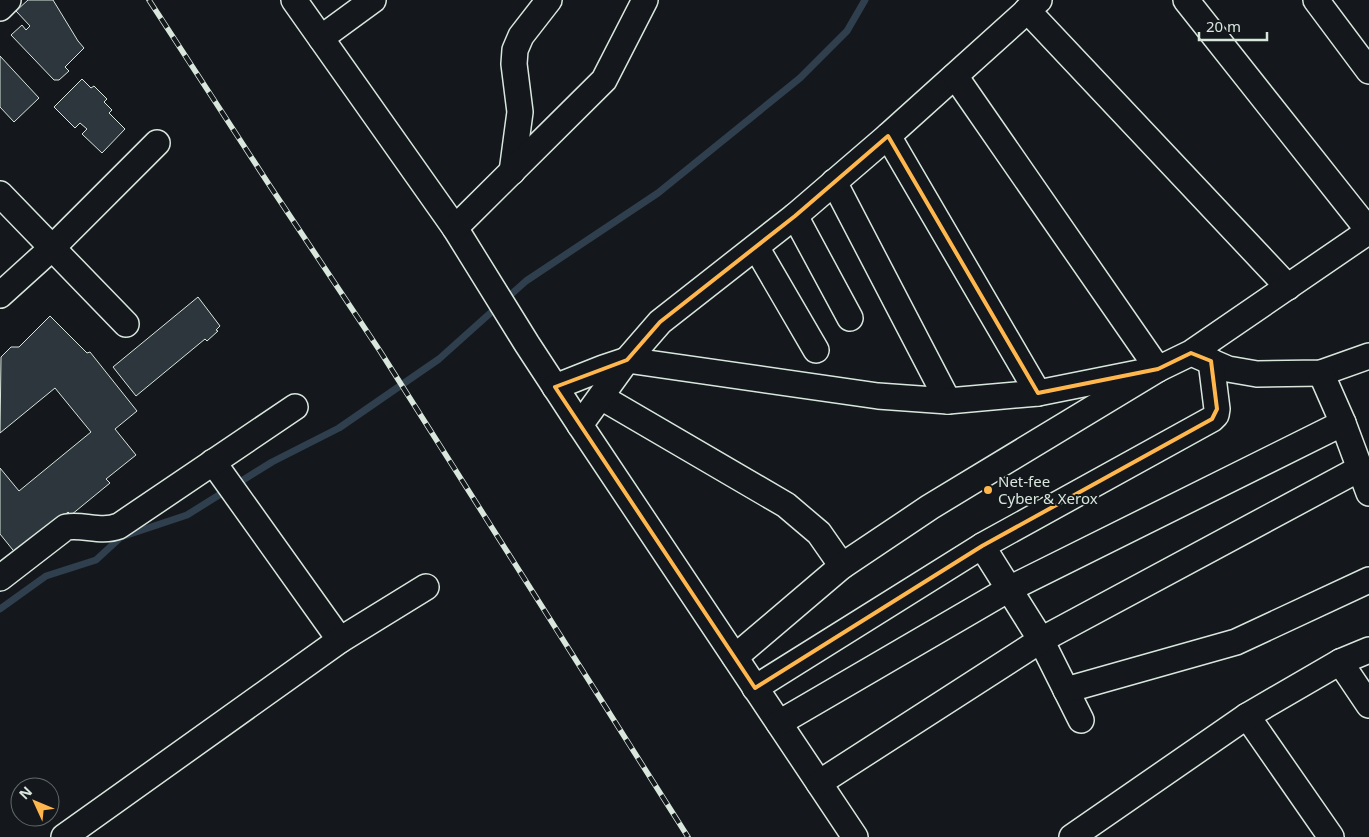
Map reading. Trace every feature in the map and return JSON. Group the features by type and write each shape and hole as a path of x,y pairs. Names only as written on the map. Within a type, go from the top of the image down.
{"street":[{"path":"0,8 8,0"},
{"path":"294,0 455,228 555,387 855,837"},
{"path":"321,38 373,0"},
{"path":"512,172 520,118 514,64 515,50 521,36 549,0"},
{"path":"455,228 604,80 645,0"},
{"path":"555,387 627,360 878,396 948,401 1038,393 1158,369 1201,357 1288,287 1369,231 1186,0"},
{"path":"1316,0 1369,71"},
{"path":"580,425 627,360 660,322 795,216 888,136 1033,5 1288,287"},
{"path":"954,76 1158,369"},
{"path":"888,136 1038,393"},
{"path":"0,295 52,248 157,143"},
{"path":"834,182 948,401"},
{"path":"0,194 126,324"},
{"path":"795,216 850,318"},
{"path":"756,247 816,350"},
{"path":"1201,357 1228,369 1257,374 1321,373 1369,356"},
{"path":"756,688 982,546 1212,419 1216,415 1217,409 1201,357"},
{"path":"735,657 842,566 930,507 1158,369"},
{"path":"1321,373 1343,423 1369,493"},
{"path":"601,397 786,505 820,533 842,566"},
{"path":"0,578 66,527 105,530 119,526 216,465 295,407"},
{"path":"779,723 1009,589 1343,423"},
{"path":"216,465 340,640"},
{"path":"819,782 1041,640 1359,468"},
{"path":"982,546 1041,640 1081,720"},
{"path":"1066,690 1236,642 1369,580"},
{"path":"64,837 340,640 426,587"},
{"path":"1072,837 1104,828 1247,716 1340,662 1369,650"},
{"path":"1340,662 1369,705"},
{"path":"1247,716 1331,837"}],"highlighted area":[{"path":"888,136 1038,393 1158,369 1191,353 1211,361 1217,409 1212,419 982,546 755,688 555,387 627,360 660,322 795,216"}],"building":[{"path":"28,0 53,0 84,48 65,67 69,71 59,80 54,80 11,35 22,25 26,30 30,26 16,11"},
{"path":"0,56 39,98 14,122 0,107"},
{"path":"82,79 91,88 94,86 107,99 104,102 112,110 109,113 125,129 102,153 82,134 87,129 80,123 75,128 54,107"},
{"path":"198,297 220,326 216,330 218,331 207,341 205,339 136,396 113,367"},
{"path":"50,316 87,353 90,352 137,411 115,429 136,455 106,479 110,483 71,515 68,512 17,555 0,534 0,468 19,491 91,432 55,388 0,433 1,357 11,347 19,347"}],"waterway":[{"path":"0,609 46,576 96,560 121,537 187,515 272,462 339,428 439,359 526,281 658,193 800,78 847,31 865,0"}],"railway":[{"path":"149,0 380,351 688,837"}],"place":[{"name":"Net-fee Cyber & Xerox","path":"988,490"}]}
